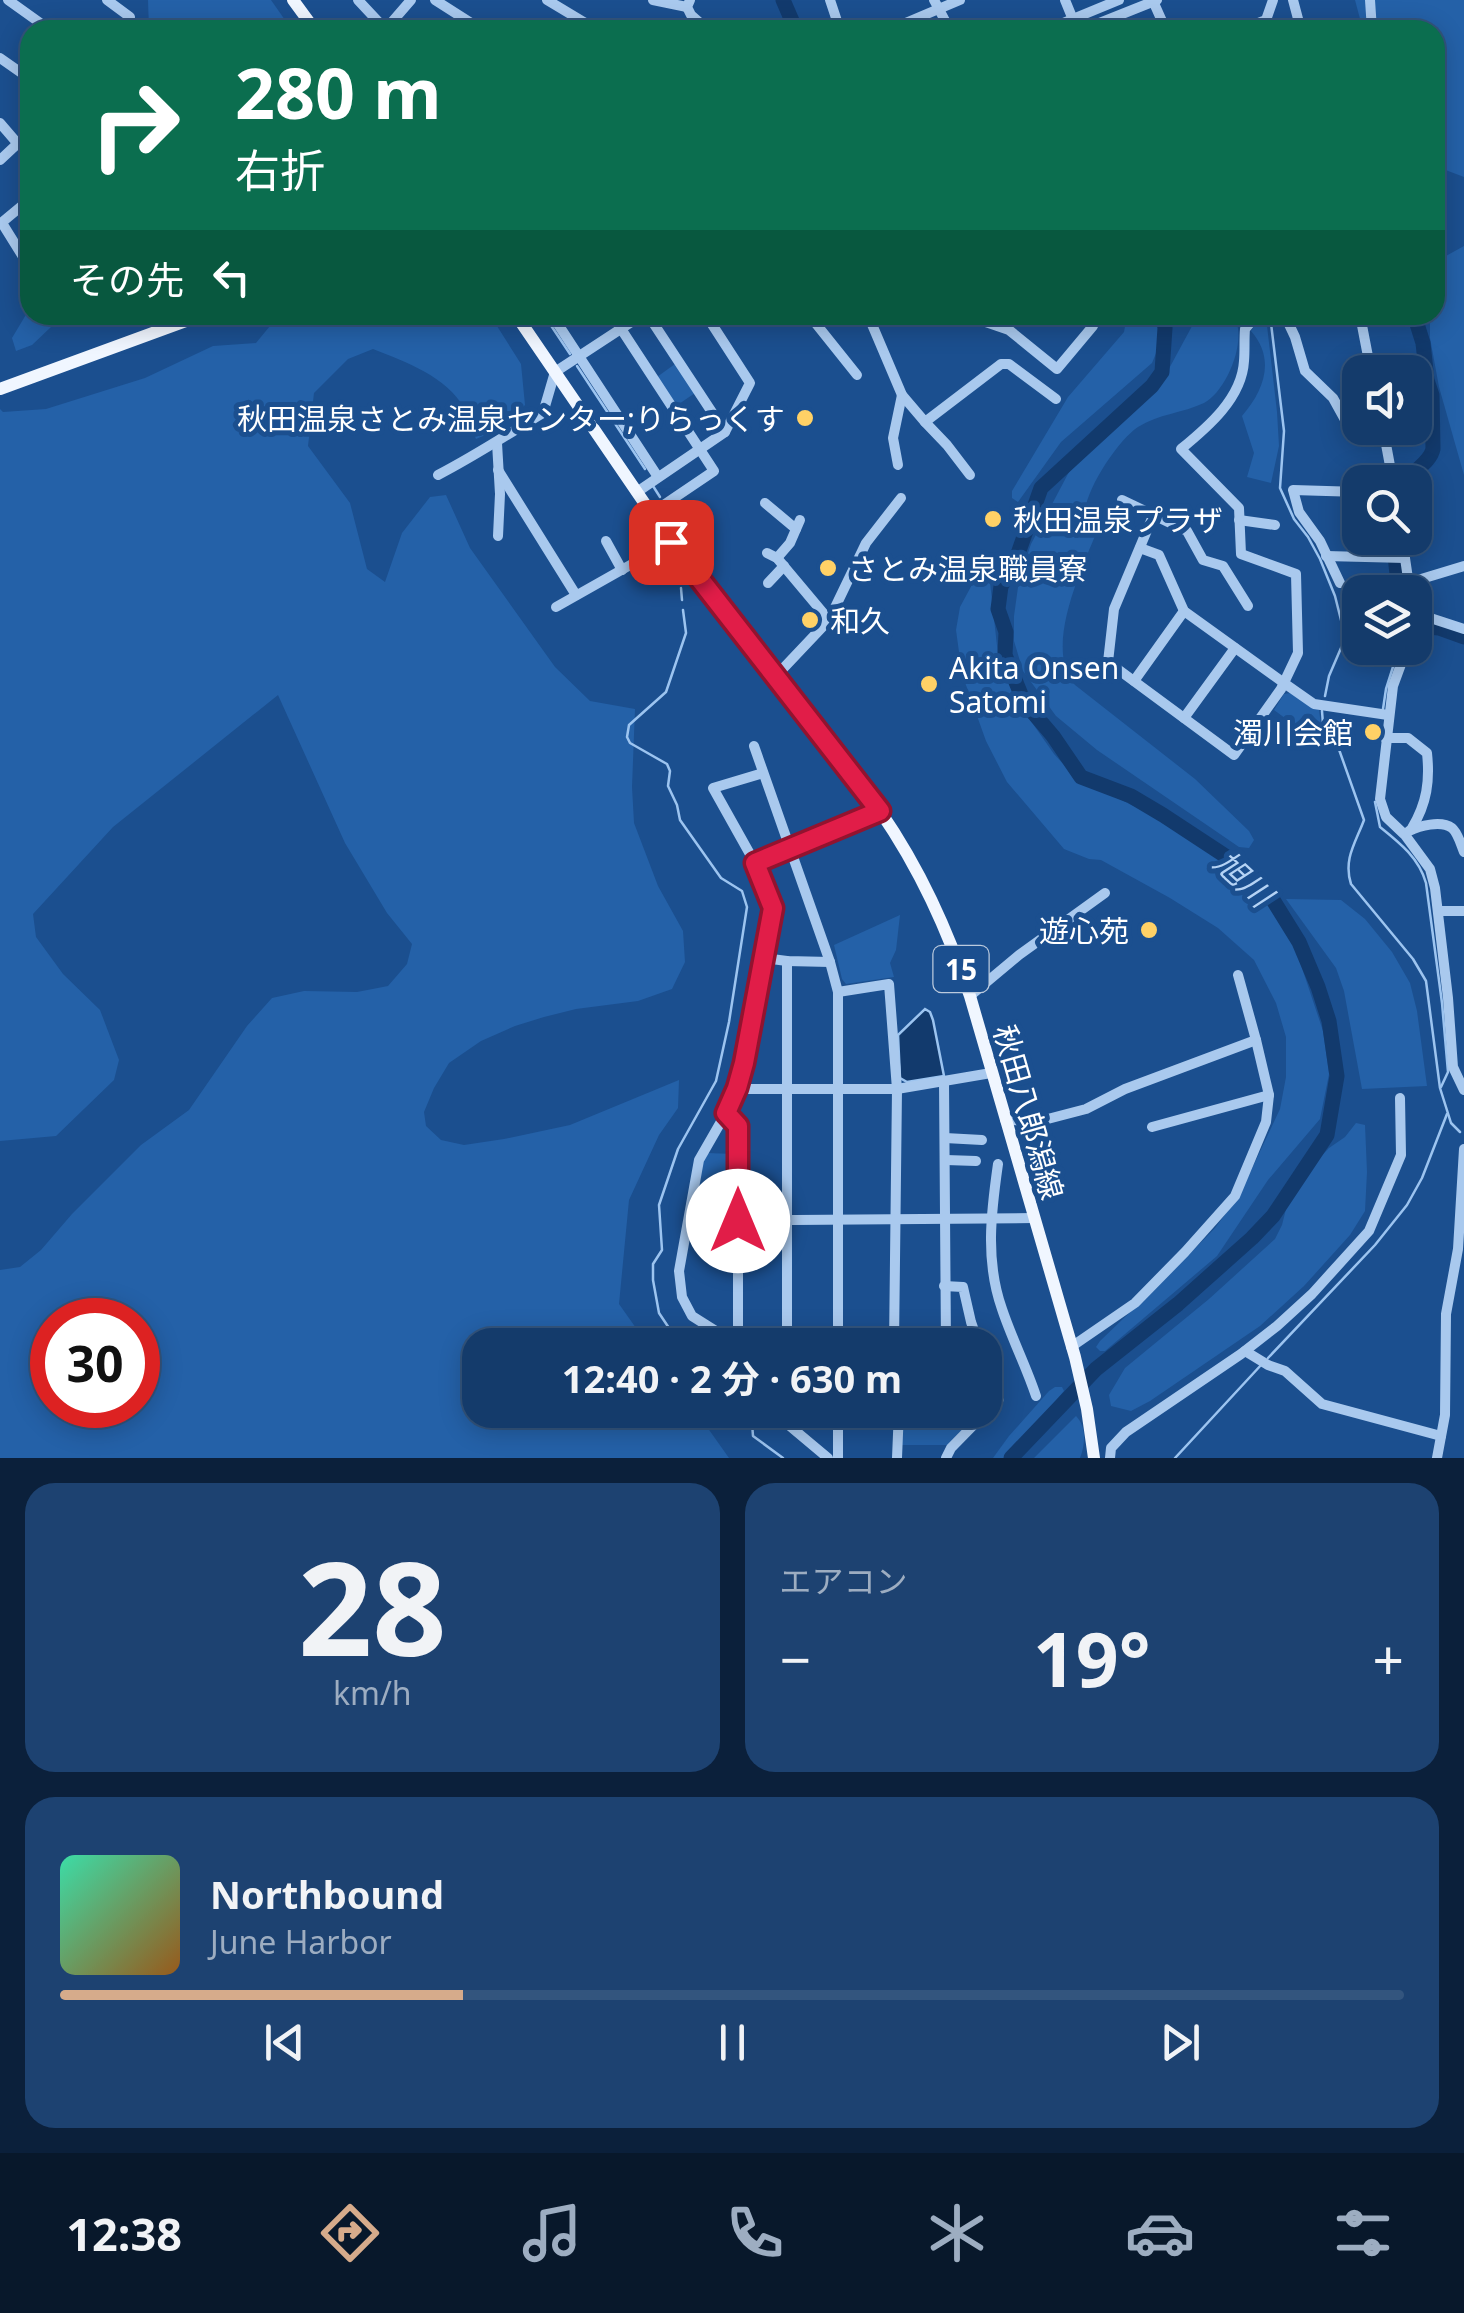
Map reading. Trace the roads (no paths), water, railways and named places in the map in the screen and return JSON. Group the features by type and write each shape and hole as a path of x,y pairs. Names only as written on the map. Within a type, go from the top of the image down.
{"main road":[{"path":"0,389 175,325"},
{"name":"秋田八郎潟線","path":"523,325 652,513 663,548 776,676 880,811 930,892 970,996 1073,1352 1094,1454"}],"street":[{"path":"8,0 36,20"},
{"path":"108,0 130,17 128,20"},
{"path":"358,0 376,20"},
{"path":"394,20 411,0"},
{"path":"435,0 466,20"},
{"path":"654,0 689,4"},
{"path":"907,20 937,4 960,0"},
{"path":"1087,20 1119,0"},
{"path":"1096,20 1155,1"},
{"path":"554,2 582,20"},
{"path":"0,123 18,144 0,160"},
{"path":"20,208 1,224 20,253"},
{"path":"559,325 658,477"},
{"path":"619,325 714,471 652,513"},
{"path":"438,475 544,413 555,372 627,325"},
{"path":"652,325 725,432"},
{"path":"638,492 725,432 750,383 712,325"},
{"path":"820,325 857,374"},
{"path":"872,325 902,395 970,475"},
{"path":"994,325 1009,330 1057,369 1091,325"},
{"path":"1153,516 1114,610 1108,662 1234,754 1284,684 1298,653 1296,574 1241,554 1239,508 1181,448 1214,422 1240,380 1248,325"},
{"path":"1289,325 1305,370 1342,414"},
{"path":"1362,325 1368,355"},
{"path":"925,422 1002,364 1010,364 1056,400"},
{"path":"898,466 893,438 902,395"},
{"path":"497,443 498,536"},
{"path":"498,470 576,595"},
{"path":"1340,583 1320,541 1299,512 1292,490 1342,491"},
{"path":"776,676 829,620 866,543 901,498"},
{"path":"1122,500 1187,531 1203,560 1222,566 1248,606"},
{"path":"766,502 798,524 790,543 776,559 768,584"},
{"path":"1239,520 1275,525"},
{"path":"606,541 622,570"},
{"path":"556,607 663,548"},
{"path":"1140,548 1160,555 1184,612 1284,684 1314,704 1388,714"},
{"path":"1399,555 1405,575"},
{"path":"1326,556 1399,558"},
{"path":"776,559 829,620"},
{"path":"1432,579 1464,566"},
{"path":"1134,680 1184,612"},
{"path":"1432,619 1464,629"},
{"path":"1184,718 1236,648"},
{"path":"1401,665 1388,714 1380,799 1386,817 1409,831 1430,870 1464,1090"},
{"path":"1386,738 1408,738 1426,753 1430,776 1426,795 1409,831"},
{"path":"754,746 838,992 838,1328"},
{"path":"711,1328 692,1316 682,1298 679,1271 699,1160 737,1088 773,908 755,863 713,788 763,773"},
{"path":"755,863 880,811"},
{"path":"1409,831 1426,825 1446,826 1454,830 1464,852"},
{"path":"970,996 1106,892"},
{"path":"1438,911 1464,911"},
{"path":"764,958 830,962"},
{"path":"787,1328 788,962"},
{"path":"1073,1352 1186,1252 1235,1196 1266,1122 1269,1094 1238,976"},
{"path":"838,992 890,984 897,1089 894,1328"},
{"path":"1005,1120 1040,1121 1086,1108 1256,1040"},
{"path":"737,1088 897,1089 991,1073"},
{"path":"944,1082 945,1328"},
{"path":"1152,1127 1269,1094"},
{"path":"1110,1458 1111,1448 1126,1432 1245,1351 1312,1294 1369,1230 1401,1155 1400,1098"},
{"path":"726,1113 738,1126 738,1328"},
{"path":"945,1138 982,1140"},
{"path":"1437,1458 1445,1415 1446,1314 1458,1249 1464,1149"},
{"path":"946,1160 976,1160"},
{"path":"998,1164 990,1218 991,1263 1000,1306 1036,1396"},
{"path":"690,1221 1034,1218"},
{"path":"944,1286 963,1287 973,1328"},
{"path":"1245,1351 1285,1372 1322,1404 1441,1436"},
{"path":"792,1428 828,1458"},
{"path":"838,1428 838,1458"},
{"path":"897,1458 898,1428"},
{"path":"946,1458 971,1428"}],"waterway":[{"name":"旭川","path":"783,0 792,20"},
{"path":"551,325 570,354"},
{"name":"旭川","path":"1011,1458 1096,1369 1178,1304 1273,1216 1327,1135 1337,1076 1329,1021 1318,987 1299,942 1273,900 1233,861 1163,815 1131,796 1081,777 1024,702 1005,655 1006,632 998,609 1001,586 1013,568 1041,488 1152,386 1162,372 1165,325"},
{"path":"1271,325 1284,431 1280,488 1294,519 1320,559 1342,624 1344,641 1325,696"},
{"path":"1417,325 1432,395 1433,449 1422,465"},
{"path":"577,366 645,469"},
{"path":"653,486 660,497"},
{"path":"635,516 657,547"},
{"path":"662,554 679,582"},
{"path":"1395,555 1397,575"},
{"path":"681,588 682,600"},
{"path":"669,1328 659,1313 653,1280 653,1264 662,1250 659,1205 678,1149 716,1081 747,907 742,891 721,878 680,820 668,786 667,764 630,743 627,737 629,725 666,692 686,633 683,610"},
{"path":"1432,627 1464,637"},
{"path":"1383,709 1394,665"},
{"path":"1322,711 1323,724 1336,741 1364,820 1349,859 1351,884 1413,959 1426,981 1440,1088 1451,1123 1460,1132"},
{"path":"1375,802 1380,827 1414,859 1426,883 1448,1072 1441,1087"},
{"path":"1268,1358 1375,1245 1407,1205 1447,1114"},
{"path":"1175,1458 1262,1364"},
{"path":"752,1428 753,1436 783,1458"}],"place":[{"name":"秋田温泉さとみ温泉センター;りらっくす","path":"805,418"},
{"name":"秋田温泉プラザ","path":"993,519"},
{"name":"さとみ温泉職員寮","path":"828,568"},
{"name":"和久","path":"810,620"},
{"name":"Akita Onsen Satomi","path":"929,684"},
{"name":"濁川会館","path":"1373,732"},
{"name":"遊心苑","path":"1149,930"}]}
